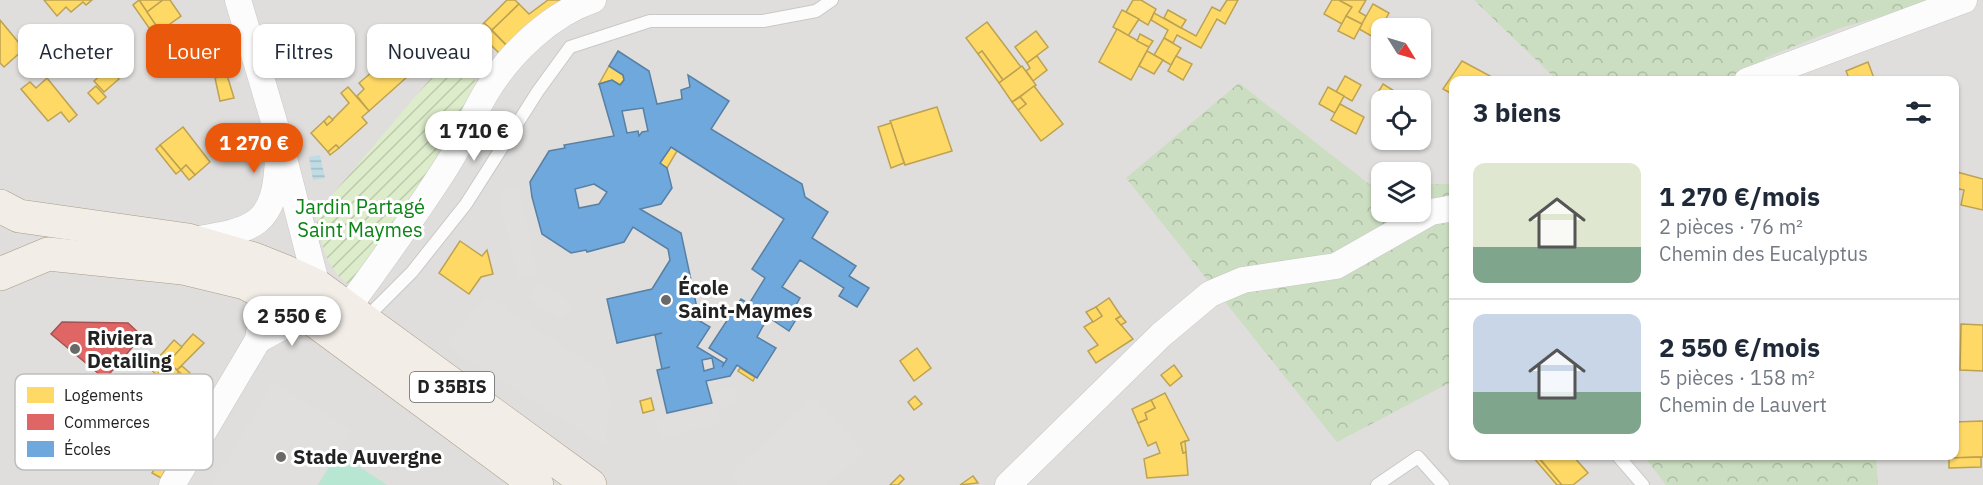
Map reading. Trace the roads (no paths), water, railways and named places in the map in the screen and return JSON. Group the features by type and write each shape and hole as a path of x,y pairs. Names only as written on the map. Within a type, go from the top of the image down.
{"main road":[{"name":"D 35BIS","path":"0,206 19,216 188,240 254,259 317,286 590,485"},
{"name":"D 35BIS","path":"0,274 48,254 183,267 245,283 310,318 537,485"}],"street":[{"path":"238,0 278,135 317,286"},
{"path":"355,315 376,273 448,164 488,90 502,70 539,32 593,0"},
{"path":"1760,76 1964,0"},
{"path":"1970,0 1983,2"},
{"path":"188,240 240,232 257,224 269,210 277,171 278,135"},
{"path":"1008,485 1161,335 1210,294 1243,280 1336,266 1431,212 1449,209"},
{"path":"213,416 258,340 265,292"},
{"path":"258,340 280,328 310,318"},
{"path":"172,485 181,470"}],"lane":[{"path":"355,315 412,272 466,204 538,91 570,47 650,21 763,21 816,11 832,0"},
{"path":"1377,485 1418,457 1443,485"},
{"path":"1621,460 1644,485"}],"water":[{"path":"320,155 325,178 313,180 309,157"}],"place":[{"name":"École Saint-Maymes","path":"666,300"},
{"name":"Riviera Detailing","path":"75,349"},
{"name":"Stade Auvergne","path":"281,457"}],"park label":[{"name":"Jardin Partagé Saint Maymes","path":"360,218"}]}
